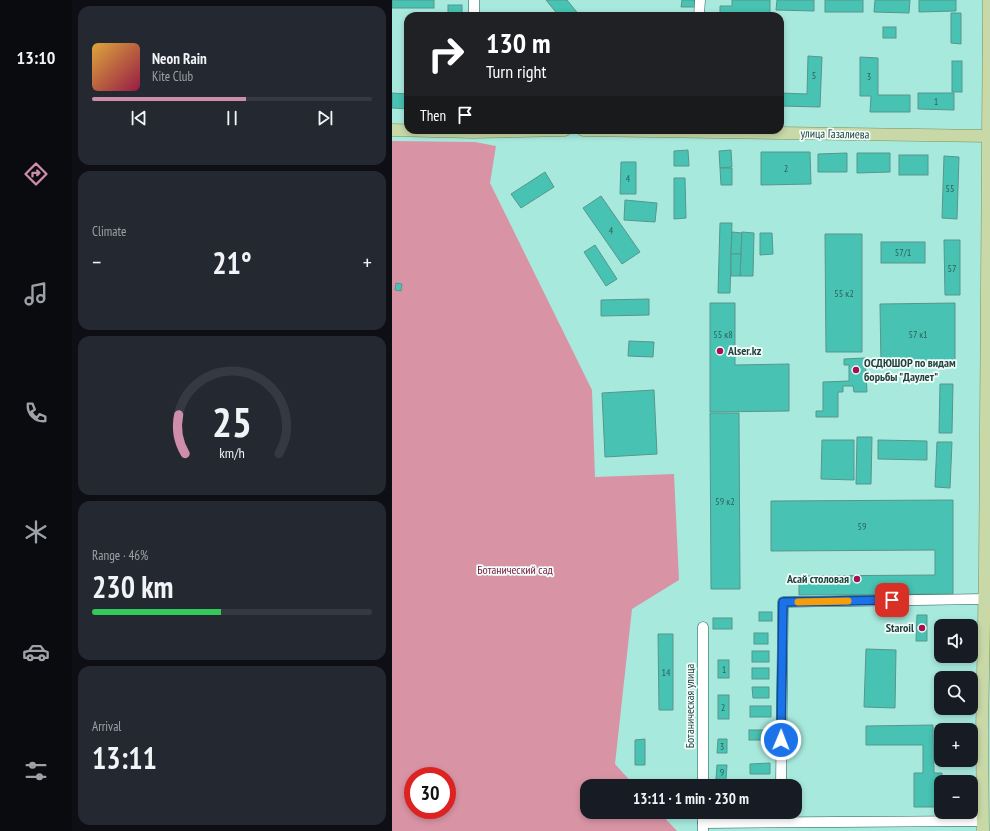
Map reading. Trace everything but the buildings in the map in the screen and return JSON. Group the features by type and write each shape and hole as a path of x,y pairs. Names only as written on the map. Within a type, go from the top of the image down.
{"main road":[{"path":"983,826 982,732 989,136 989,0"},
{"path":"392,130 404,130"},
{"name":"улица Газалиева","path":"784,132 989,136"}],"street":[{"path":"474,0 474,12"},
{"path":"699,12 700,0"},
{"path":"781,779 783,602 984,599"},
{"name":"Ботаническая улица","path":"703,627 703,779"},
{"path":"703,827 780,823 983,826"}],"green space":[{"name":"Ботанический сад","path":"392,141 475,142 496,146 490,183 592,390 595,477 674,474 679,580 632,609 615,764 629,779 580,779 580,819 666,819 677,831 392,831"}],"slow traffic":[{"path":"798,602 848,601"}],"place":[{"name":"Alser.kz","path":"720,351"},
{"name":"ОСДЮШОР по видам борьбы \"Даулет\"","path":"856,370"},
{"name":"Асай столовая","path":"857,579"},
{"name":"Staroil","path":"922,628"}],"route":[{"path":"781,740 783,602 892,600"}]}
